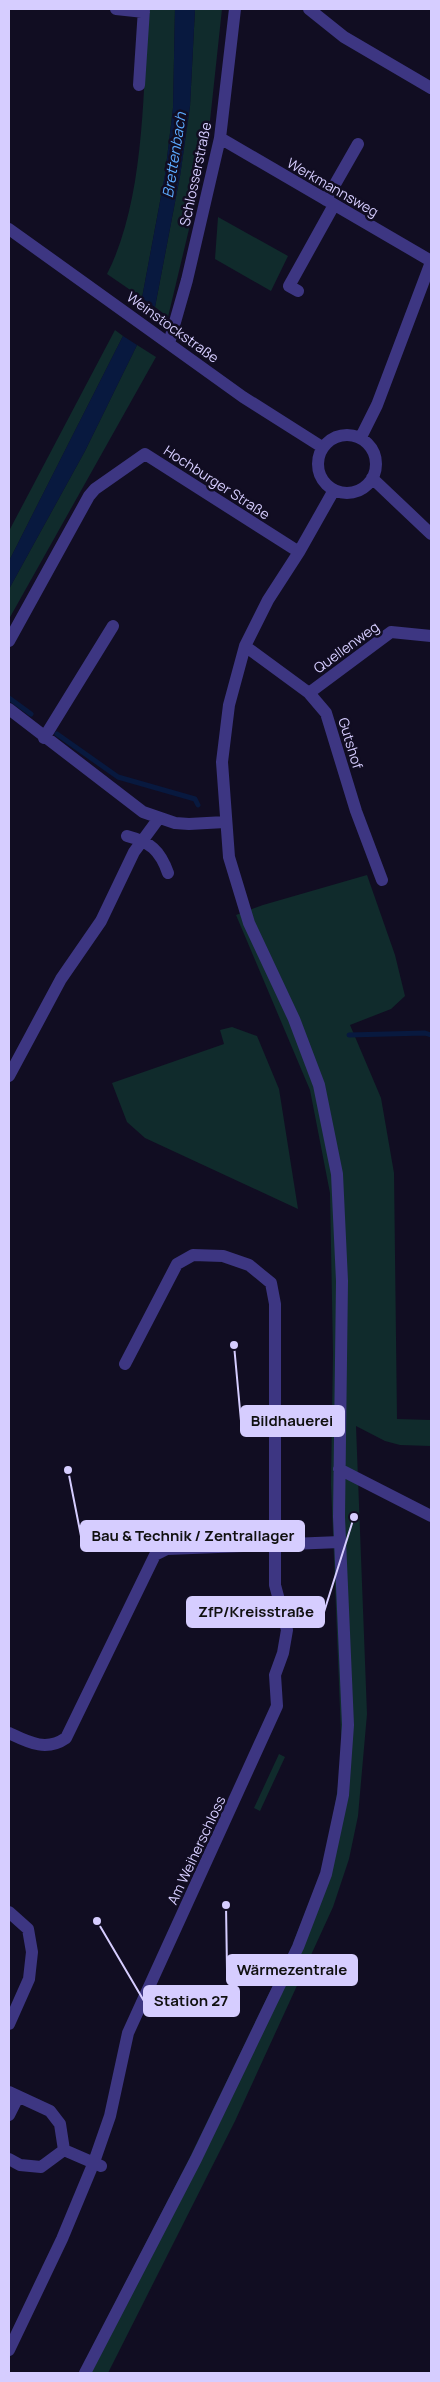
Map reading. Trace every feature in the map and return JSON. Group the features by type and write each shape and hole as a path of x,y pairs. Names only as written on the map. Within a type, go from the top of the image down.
{"street":[{"path":"116,9 144,10 139,85"},
{"name":"Schlosserstraße","path":"169,343 187,280 220,138 235,9"},
{"path":"309,9 344,37 431,88"},
{"name":"Werkmannsweg","path":"220,138 431,262"},
{"path":"298,291 289,286 358,144"},
{"name":"Weinstockstraße","path":"9,229 105,296 243,397 322,447"},
{"path":"360,437 377,405 431,262"},
{"path":"350,434 360,437 369,444 375,454 376,467 372,478 365,487 354,492 344,493 334,490 324,483 318,470 318,458 322,447 330,439 340,435 350,434"},
{"name":"Hochburger Straße","path":"9,641 89,496 95,488 145,454 299,552"},
{"path":"372,478 431,534"},
{"path":"86,2373 201,2150 298,1947 326,1874 344,1795 348,1725 340,1542 339,1468 342,1281 340,1202 333,1149 319,1085 307,1052 249,923 229,856 222,762 224,731 229,705 245,646 268,600 299,552 334,490"},
{"path":"44,738 113,626"},
{"name":"Quellenweg","path":"310,692 391,632 431,636"},
{"name":"Gutshof","path":"245,646 310,692 326,713 356,810 382,880"},
{"path":"9,709 136,808 159,818 189,824 225,822"},
{"path":"9,1076 61,979 101,921 134,852 159,818"},
{"path":"127,836 143,840 161,855 168,873"},
{"name":"Am Weiherschloss","path":"9,2350 97,2164 110,2116 128,2033 173,1948 276,1706 275,1676 283,1653 287,1630 274,1585 275,1304 271,1283 249,1265 224,1256 193,1255 177,1264 125,1364"},
{"path":"339,1468 431,1516"},
{"path":"161,1531 167,1548"},
{"path":"9,1733 38,1745 58,1744 66,1738 112,1634 155,1556 167,1548 274,1546 340,1542"},
{"path":"9,1912 28,1929 32,1952 29,1979 9,2024"},
{"path":"9,2115 14,2095 50,2112 60,2124 64,2150"},
{"path":"64,2150 97,2164"},
{"path":"9,2160 20,2165 41,2168 64,2150"}],"green space":[{"path":"148,9 175,9 173,108 165,175 142,298 107,274 129,213 135,179 143,109"},
{"path":"195,9 222,9 206,158 168,317 155,307 180,176 190,106"},
{"path":"218,217 288,256 271,291 215,259"},
{"path":"115,330 123,336 9,561 9,531"},
{"path":"137,345 156,357 9,619 9,589 85,451"},
{"path":"367,875 395,955 405,996 391,1009 350,1025 381,1098 394,1173 397,1419 431,1420 431,1446 400,1445 385,1441 356,1426 367,1714 358,1816 349,1859 333,1907 235,2121 108,2373 79,2373 188,2161 292,1946 327,1857 342,1760 331,1484 333,1353 330,1193 310,1090 236,915 263,905"},
{"path":"232,1027 257,1036 279,1089 298,1209 145,1138 127,1122 112,1083 224,1044 220,1030"},
{"path":"279,1754 285,1757 260,1811 254,1808"}],"water":[{"name":"Brettenbach","path":"175,9 195,9 190,106 180,176 155,307 142,298 165,175 173,108"},
{"path":"123,336 137,345 85,451 9,589 9,561"}],"waterway":[{"path":"9,698 31,714"},
{"path":"57,734 118,777 195,799 198,805"},
{"path":"349,1035 425,1033 431,1035"}],"place":[{"name":"Bildhauerei","path":"234,1345"},
{"name":"Bau & Technik / Zentrallager","path":"68,1470"},
{"name":"ZfP/Kreisstraße","path":"354,1517"},
{"name":"Wärmezentrale","path":"226,1905"},
{"name":"Station 27","path":"97,1921"}]}
